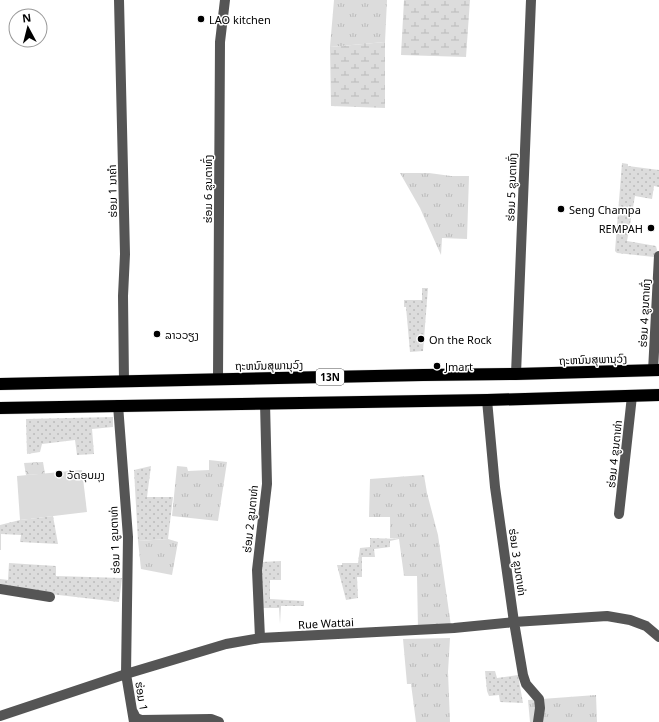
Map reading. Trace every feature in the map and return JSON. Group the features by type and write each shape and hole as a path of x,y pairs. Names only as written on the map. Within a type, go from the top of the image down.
{"highway":[{"name":"ຖະຫນົນສຸພານຸວົງ","path":"0,384 656,370"},
{"path":"0,408 487,400 659,395"}],"street":[{"name":"ຮ່ອມ 1 ນາຄຳ","path":"119,0 125,254 123,296 124,382"},
{"name":"ຮ່ອມ 6 ຂູນຕາທົ່ງ","path":"218,379 220,42 225,0"},
{"name":"ຮ່ອມ 5 ຂູນຕາທົ່ງ","path":"516,374 531,0"},
{"name":"ຮ່ອມ 4 ຂູນຕາທົ່ງ","path":"656,370 659,256"},
{"name":"ຮ່ອມ 4 ຂູນຕາທ່າ","path":"619,514 632,396"},
{"name":"ຮ່ອມ 3 ຂູນຕາທ່າ","path":"487,400 495,487 514,622 523,675 526,684 539,699 540,708 538,722"},
{"name":"ຮ່ອມ 2 ຂູນຕາທ່າ","path":"260,638 257,570 266,484 265,403"},
{"name":"ຮ່ອມ 1 ຂູນຕາທ່າ","path":"118,405 128,537 126,674"},
{"path":"0,589 50,597"},
{"name":"Rue Wattai","path":"0,716 126,674 226,644 260,638 454,628 514,622 607,616 630,620 646,626 659,637"},
{"name":"ຮ່ອມ 1","path":"126,674 133,717"},
{"path":"133,717 141,720 211,720 219,722"}],"green space":[{"path":"334,0 387,0 385,42 330,47"},
{"path":"404,0 470,0 466,57 401,55"},
{"path":"385,42 385,108 331,106 330,47"},
{"path":"622,163 628,164 628,166 659,170 659,187 654,186 652,199 635,196 627,241 656,246 657,250 654,257 617,253 615,251"},
{"path":"400,173 429,173 451,176 469,176 467,239 442,238 441,255 420,208"},
{"path":"422,288 428,288 423,351 410,352 404,300 422,300"},
{"path":"113,417 113,427 92,429 94,454 77,455 75,440 42,444 40,452 27,454 26,419"},
{"path":"209,460 227,462 218,521 172,516 177,466 187,467 188,471 209,470"},
{"path":"43,462 45,474 26,475 24,463"},
{"path":"151,466 147,497 173,497 168,539 138,541 134,470"},
{"path":"82,470 87,512 20,520 17,476"},
{"path":"424,475 438,535 451,626 418,628 417,576 404,576 399,539 390,538 390,517 369,517 370,479"},
{"path":"53,516 58,544 20,542 21,535 1,534 0,550 0,525 20,520"},
{"path":"370,538 399,539 390,541 390,547 374,549 375,557 362,557 362,577 357,577 358,598 346,600 337,565 342,565 342,563 358,563 360,548 370,547"},
{"path":"168,539 178,542 172,575 141,569 138,541"},
{"path":"281,561 281,580 270,580 270,599 304,601 304,606 281,606 280,624 279,608 260,608 262,562"},
{"path":"9,563 56,566 56,576 122,578 119,602 50,594 0,584 0,579 8,580"},
{"path":"450,638 448,672 450,722 416,722 411,684 407,684 403,639"},
{"path":"485,671 495,671 497,678 518,675 523,703 500,702 499,695 489,696"},
{"path":"596,695 597,722 530,722 528,700"}],"place":[{"name":"LAO kitchen","path":"201,19"},
{"name":"Seng Champa","path":"561,209"},
{"name":"REMPAH","path":"651,228"},
{"name":"ລາວວຽງ","path":"157,334"},
{"name":"On the Rock","path":"421,339"},
{"name":"Jmart","path":"437,366"},
{"name":"ວັດອຸບມຸງ","path":"59,474"}]}
